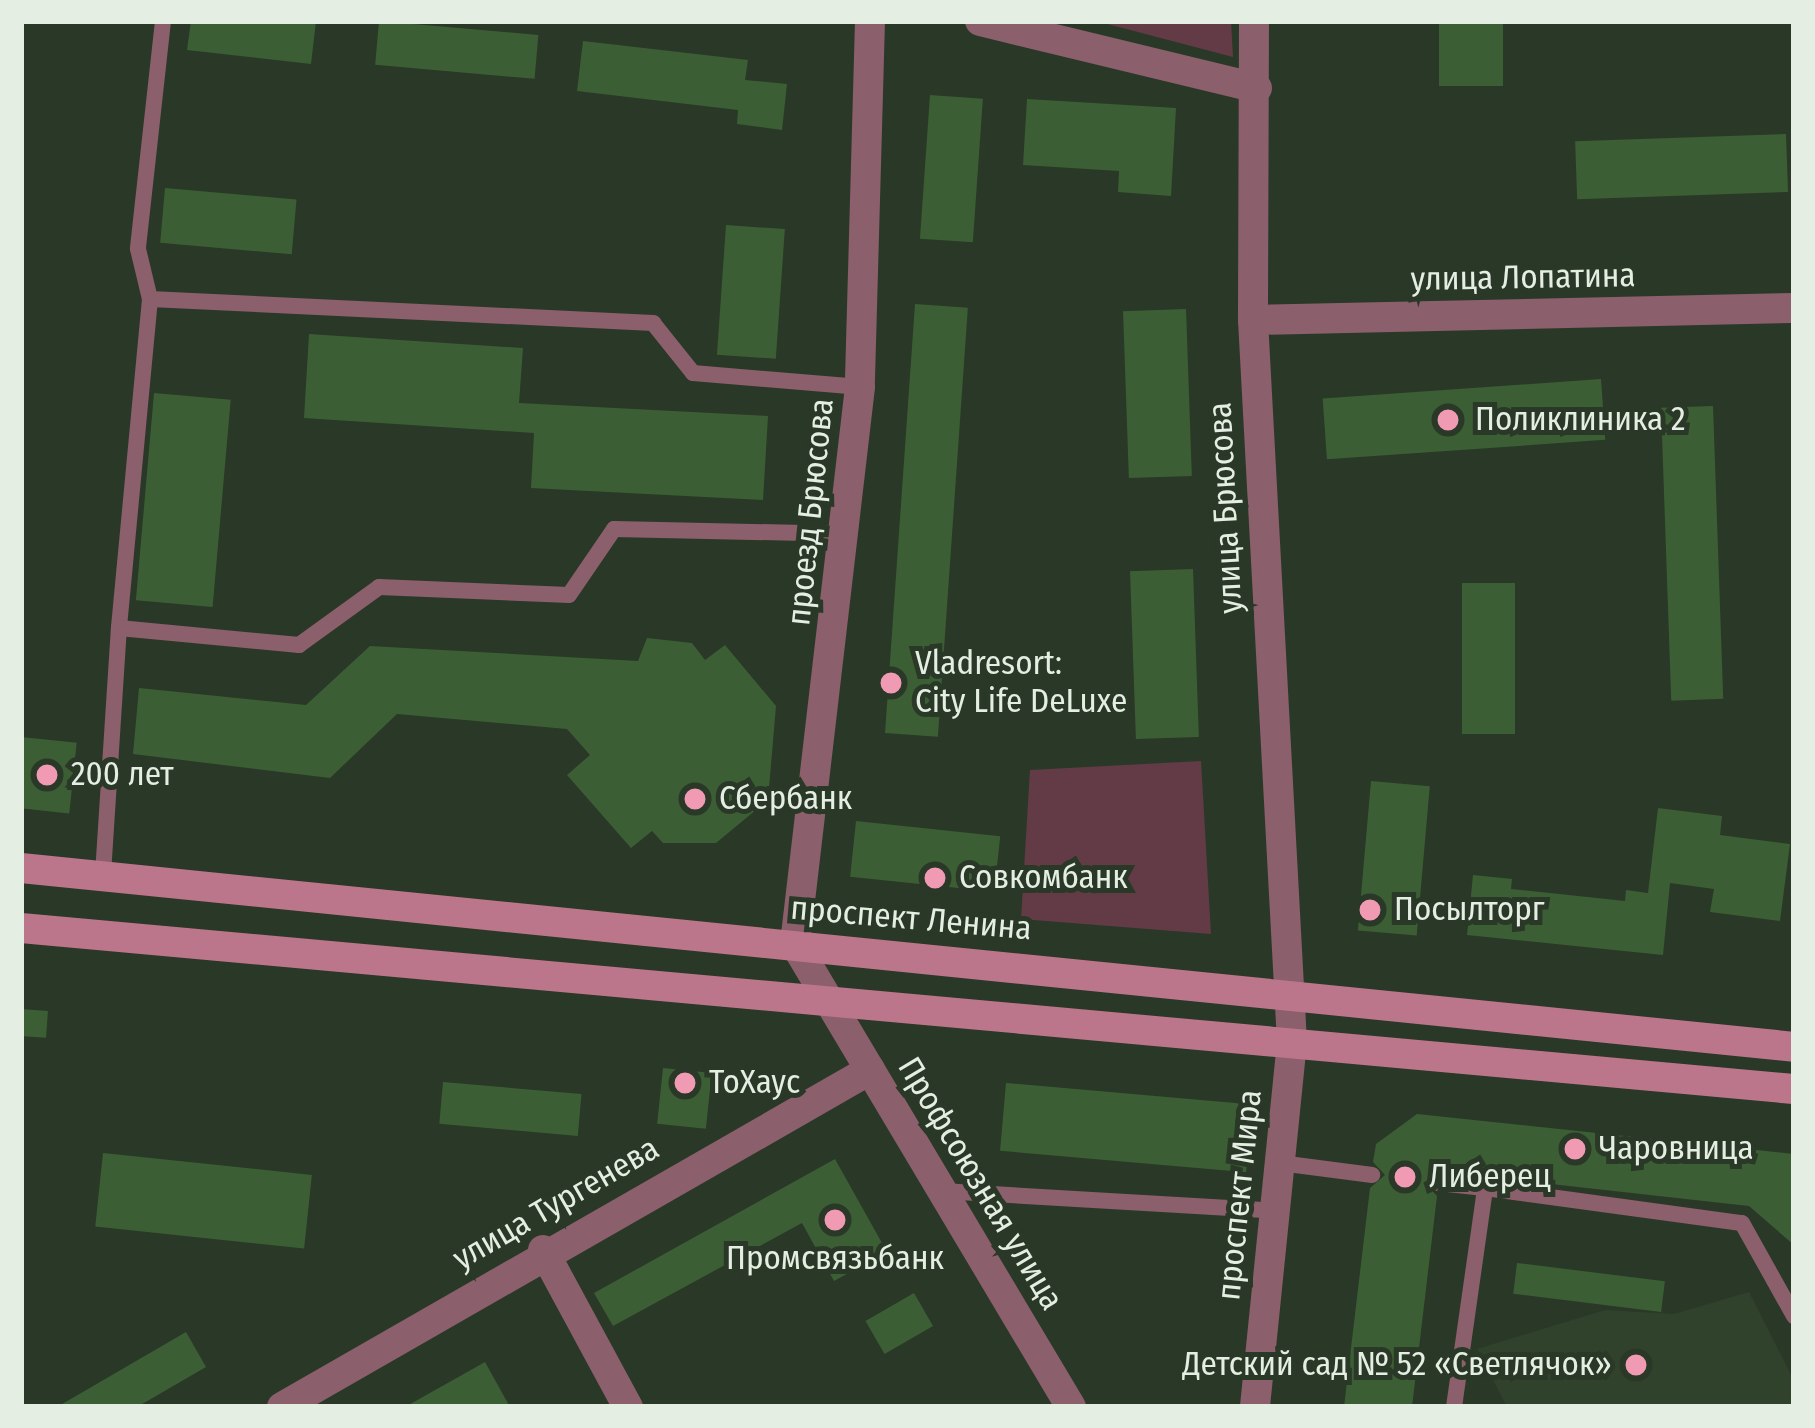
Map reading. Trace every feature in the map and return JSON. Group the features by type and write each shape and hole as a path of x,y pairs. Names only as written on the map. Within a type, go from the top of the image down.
{"main road":[{"name":"проспект Ленина","path":"21,868 1288,990 1794,1047"},
{"path":"21,928 1794,1089"}],"street":[{"name":"проезд Брюсова","path":"795,944 848,534 860,386 870,21"},
{"path":"980,21 1257,88"},
{"name":"улица Брюсова","path":"1254,21 1253,320 1288,990"},
{"name":"улица Лопатина","path":"1253,320 1794,308"},
{"path":"795,944 824,1001"},
{"name":"проспект Мира","path":"1255,1407 1292,1042 1288,990"},
{"name":"Профсоюзная улица","path":"824,1001 1072,1407"},
{"name":"улица Тургенева","path":"282,1407 543,1250 870,1070"},
{"path":"543,1250 628,1407"}],"lane":[{"path":"104,874 119,628 150,299 138,249 163,21"},
{"path":"150,299 653,323 693,374 860,386"},
{"path":"119,628 299,645 379,587 569,595 614,530 848,534"},
{"path":"1280,1163 1372,1175"},
{"path":"1438,1183 1742,1223 1794,1316"},
{"path":"1454,1407 1485,1188"},
{"path":"942,1191 1275,1210"}],"shaded area":[{"path":"1096,21 1231,21 1233,57"},
{"path":"1201,761 1211,934 1021,919 1030,770"},
{"name":"Детский сад № 52 «Светлячок»","path":"1749,1292 1794,1381 1794,1407 1507,1407 1477,1349 1605,1310 1674,1314"}],"building":[{"path":"191,21 316,21 311,64 187,50"},
{"path":"379,21 538,35 535,79 375,65"},
{"path":"1439,21 1503,21 1503,86 1439,86"},
{"path":"583,41 748,60 745,80 787,84 782,130 737,124 738,110 577,91"},
{"path":"930,95 983,99 973,242 920,239"},
{"path":"1027,99 1176,108 1171,196 1118,192 1119,171 1023,165"},
{"path":"1786,134 1788,192 1577,199 1575,141"},
{"path":"165,188 296,200 292,254 160,243"},
{"path":"726,225 785,229 776,359 717,355"},
{"path":"915,304 968,308 938,737 885,733"},
{"path":"1186,309 1192,476 1129,478 1123,311"},
{"path":"309,334 523,348 519,403 768,416 763,500 531,488 534,433 304,418"},
{"path":"1601,379 1605,440 1327,459 1323,398"},
{"path":"154,393 231,400 213,607 136,600"},
{"path":"1713,406 1723,699 1671,701 1661,408"},
{"path":"1193,569 1199,737 1136,739 1130,571"},
{"path":"1462,583 1515,583 1515,734 1462,734"},
{"path":"647,638 692,643 705,660 725,645 776,706 768,800 716,843 663,843 652,831 631,848 567,775 590,755 567,729 397,714 330,778 133,754 139,688 306,705 370,646 638,661"},
{"name":"200 лет","path":"21,737 77,743 69,813 21,808"},
{"path":"1371,781 1430,786 1417,936 1358,930"},
{"path":"1658,808 1722,816 1720,835 1790,844 1780,921 1710,912 1714,889 1670,883 1663,955 1467,935 1473,875 1512,879 1511,889 1625,901 1626,890 1648,893"},
{"path":"856,821 1000,836 994,892 850,877"},
{"path":"21,1009 48,1011 46,1038 21,1036"},
{"path":"663,1068 712,1073 706,1129 657,1124"},
{"path":"443,1082 581,1094 578,1136 439,1124"},
{"path":"1006,1083 1252,1105 1246,1172 1000,1151"},
{"path":"1417,1114 1794,1154 1794,1245 1749,1206 1434,1171 1425,1183 1437,1196 1412,1407 1344,1407 1370,1188 1385,1175 1373,1162 1376,1144"},
{"path":"103,1153 312,1175 304,1249 95,1227"},
{"path":"835,1159 887,1252 834,1281 802,1223 613,1326 594,1293"},
{"path":"1517,1263 1665,1281 1661,1312 1513,1294"},
{"path":"914,1293 933,1326 885,1354 866,1321"},
{"path":"186,1332 206,1367 137,1407 57,1407"},
{"path":"485,1362 510,1407 405,1407"}],"place":[{"name":"Поликлиника 2","path":"1448,420"},
{"name":"Vladresort: City Life DeLuxe","path":"891,683"},
{"name":"200 лет","path":"47,775"},
{"name":"Сбербанк","path":"695,799"},
{"name":"Совкомбанк","path":"935,878"},
{"name":"Посылторг","path":"1370,910"},
{"name":"ТоХаус","path":"685,1083"},
{"name":"Чаровница","path":"1575,1149"},
{"name":"Либерец","path":"1405,1177"},
{"name":"Промсвязьбанк","path":"835,1220"},
{"name":"Детский сад № 52 «Светлячок»","path":"1636,1365"}]}
